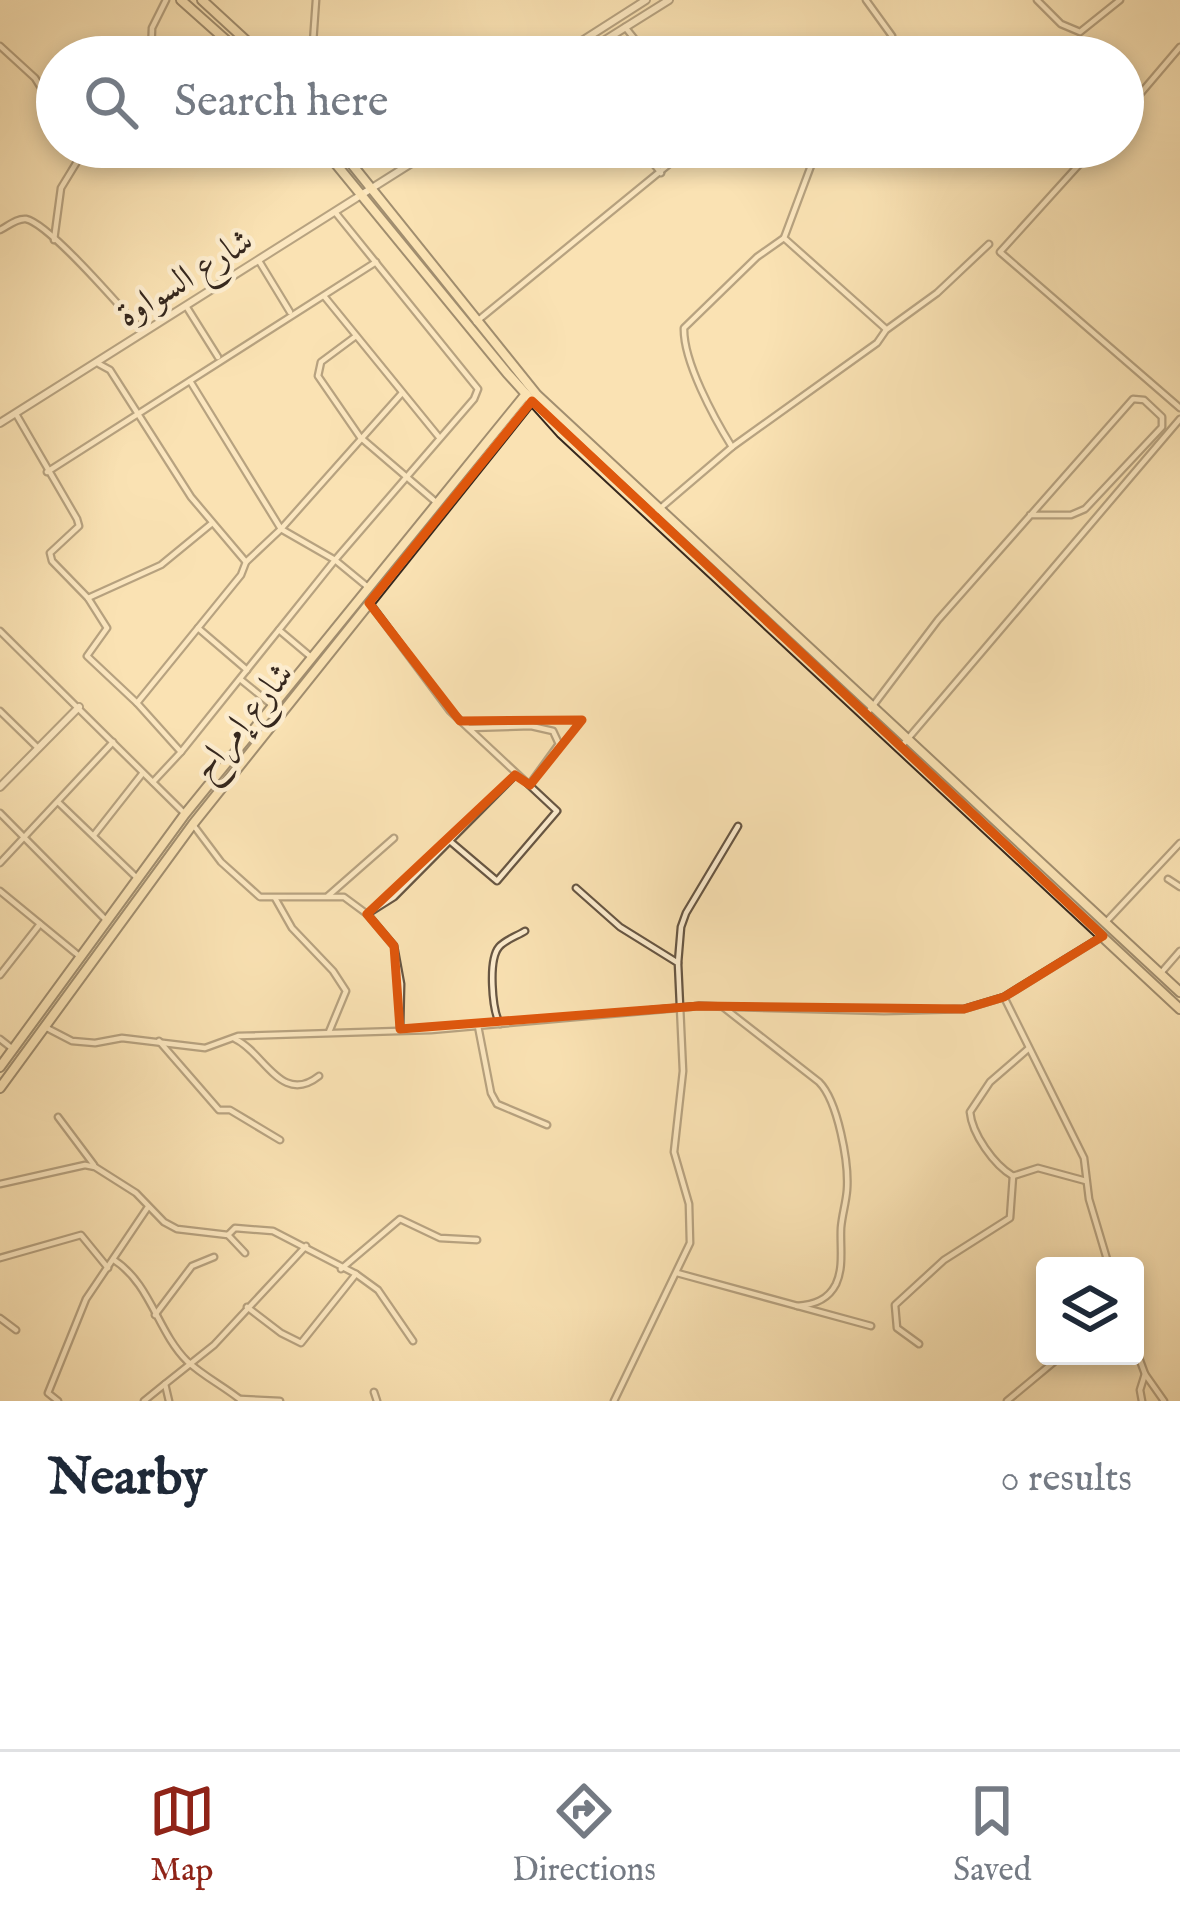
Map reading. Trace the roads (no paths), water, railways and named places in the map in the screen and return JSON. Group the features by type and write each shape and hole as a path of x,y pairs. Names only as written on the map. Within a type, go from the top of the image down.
{"main road":[{"path":"181,0 221,36"},
{"path":"202,0 241,36"},
{"path":"339,168 531,395 868,712 1180,992"},
{"path":"355,168 531,395"},
{"name":"شارع إمراح","path":"0,1067 185,814 437,503 531,395"},
{"name":"شارع إمراح","path":"0,1088 193,824 531,395"},
{"path":"904,745 1180,1010"},
{"path":"1143,976 1151,967"}],"street":[{"path":"152,36 166,0"},
{"path":"313,36 316,0"},
{"path":"590,36 646,0"},
{"path":"612,36 669,0"},
{"path":"866,0 892,36"},
{"path":"1037,0 1066,28 1080,32 1120,0"},
{"path":"625,28 632,36"},
{"path":"0,46 36,81"},
{"path":"1144,89 1180,47"},
{"path":"54,239 61,188 72,168"},
{"path":"396,173 401,168"},
{"path":"396,173 404,168"},
{"path":"658,168 661,172"},
{"path":"476,322 666,168"},
{"path":"732,447 716,422 687,351 684,328 784,238 810,168"},
{"path":"1076,168 1000,252 1180,409"},
{"name":"شارع السواوة","path":"0,423 396,173"},
{"path":"153,782 478,389 335,212"},
{"path":"0,230 22,218 54,239 142,332"},
{"path":"784,238 886,330"},
{"path":"654,514 732,447 878,343 886,330 937,293 989,244"},
{"path":"259,261 292,315"},
{"path":"47,472 376,262"},
{"path":"324,296 439,438"},
{"path":"186,306 219,359"},
{"path":"356,336 321,362 318,376 360,436 437,503"},
{"path":"99,364 110,370 211,524 246,562"},
{"path":"190,381 281,529 335,560 369,587"},
{"path":"137,703 242,575 246,562 401,393"},
{"path":"868,712 938,620 1030,515 1133,399 1144,400 1162,416 1162,427 1085,508 1071,515 1030,515"},
{"path":"16,414 79,526 54,547 52,561 88,598 107,632 87,656 182,752"},
{"path":"904,745 1180,419"},
{"path":"88,598 161,566 211,524"},
{"path":"369,603 437,694 557,814 500,879 494,880 452,842"},
{"path":"198,628 247,670"},
{"path":"279,630 312,658"},
{"path":"0,631 185,814 221,862 260,897 344,896 367,914 394,946 401,984 400,1029"},
{"path":"0,644 7,638"},
{"path":"240,679 272,705"},
{"path":"0,787 79,707"},
{"path":"0,711 38,748"},
{"path":"469,728 531,725 554,731 560,744 556,753 530,784"},
{"path":"0,863 113,742"},
{"path":"94,835 143,772"},
{"path":"367,914 394,897 515,775"},
{"path":"58,802 137,878"},
{"path":"0,813 109,923"},
{"path":"614,1401 689,1243 688,1204 674,1152 683,1071 678,963 686,913 738,826"},
{"path":"328,896 394,838"},
{"path":"1105,923 1180,843"},
{"path":"1168,879 1180,887"},
{"path":"576,888 620,927 678,963"},
{"path":"0,891 82,958"},
{"path":"275,898 292,928 346,991 329,1032"},
{"path":"0,975 40,924"},
{"path":"500,1024 493,1001 495,955 501,945 525,931"},
{"path":"45,1027 72,1040 94,1043 122,1038 205,1048 230,1037 478,1026 681,1008 964,1009 1004,997 1102,936"},
{"path":"1160,974 1180,951"},
{"path":"0,955 8,963"},
{"path":"1004,997 1084,1158 1107,1257"},
{"path":"722,1006 826,1089 836,1113 847,1190 840,1269 823,1300 797,1306"},
{"path":"478,1026 494,1100 547,1125"},
{"path":"230,1037 252,1049 277,1079 303,1084 319,1076"},
{"path":"0,1039 14,1050"},
{"path":"160,1042 219,1109 230,1110 280,1140"},
{"path":"1013,1176 1001,1168 975,1132 970,1112 990,1082 1028,1049"},
{"path":"58,1117 95,1167"},
{"path":"0,1184 85,1165 95,1167 136,1193 177,1229 228,1235 245,1253"},
{"path":"1013,1176 1038,1168 1086,1181"},
{"path":"919,1344 901,1333 894,1323 893,1308 944,1260 1010,1218 1013,1176"},
{"path":"58,1401 48,1393 86,1299 148,1207"},
{"path":"341,1269 400,1219 440,1238 477,1240"},
{"path":"228,1235 235,1228 262,1227 356,1274 378,1290 413,1341"},
{"path":"0,1258 80,1235 108,1269"},
{"path":"144,1401 214,1346 306,1246"},
{"path":"155,1315 192,1266 214,1257"},
{"path":"114,1260 132,1274 189,1363 241,1400 280,1401"},
{"path":"677,1273 871,1326"},
{"path":"247,1307 301,1343 356,1274"},
{"path":"148,1300 166,1300"},
{"path":"0,1318 16,1330"},
{"path":"1007,1401 1050,1365"},
{"path":"1142,1365 1164,1401"},
{"path":"1142,1401 1145,1374"},
{"path":"165,1384 169,1401"},
{"path":"374,1392 376,1401"}]}
